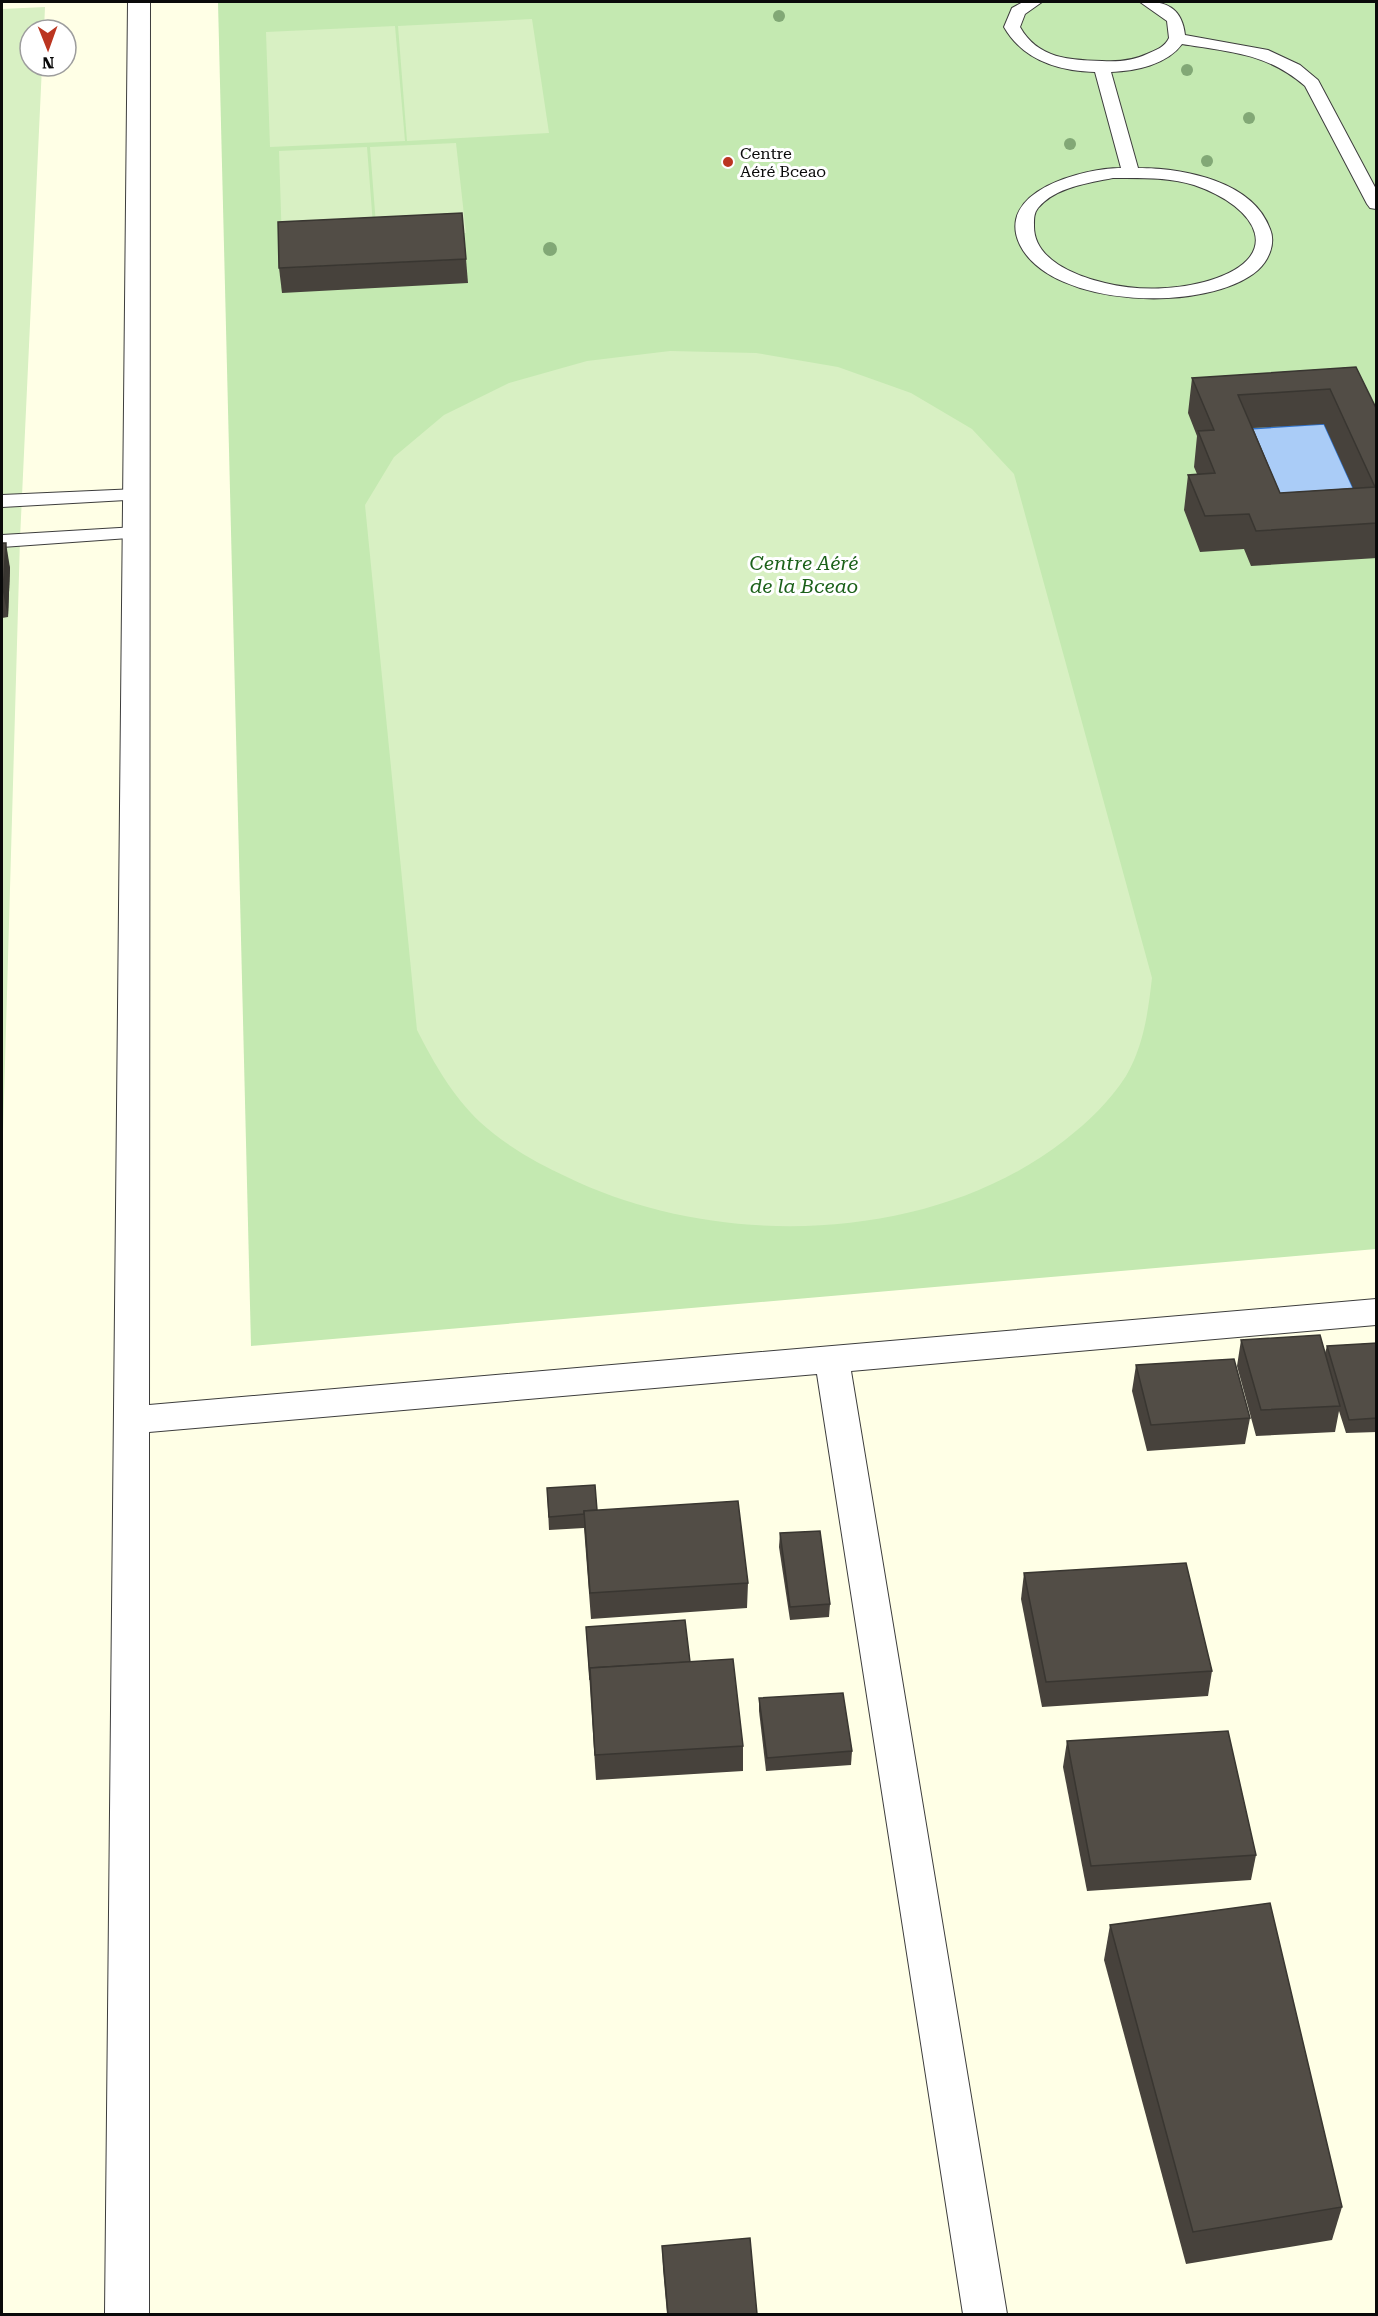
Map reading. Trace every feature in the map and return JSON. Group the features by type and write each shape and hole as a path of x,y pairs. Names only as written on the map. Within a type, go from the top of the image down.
{"street":[{"path":"127,2314 139,2"},
{"path":"132,1420 1377,1312"},
{"path":"832,1360 985,2314"}],"lane":[{"path":"1034,2 1018,11 1012,27 1022,44 1046,58 1079,66 1116,67 1149,60 1172,48 1177,38 1175,20 1163,9 1148,2"},
{"path":"1177,38 1262,53 1294,68 1312,83 1328,109 1377,204"},
{"path":"1101,66 1131,173"},
{"path":"1113,173 1131,173 1157,173 1198,181 1233,196 1257,216 1265,238 1257,260 1233,278 1197,290 1153,294 1108,289 1068,277 1038,258 1024,236 1026,214 1043,194 1074,180 1113,173"},
{"path":"2,501 137,495"},
{"path":"2,541 136,533"}],"green space":[{"name":"Centre Aéré de la Bceao","path":"218,2 1376,2 1376,1249 251,1346"},
{"path":"45,7 45,18 18,18 18,78 41,78 20,539 2,1168 2,9"},
{"path":"532,19 549,133 407,141 398,26"},
{"path":"395,26 405,141 270,147 266,32"},
{"path":"456,143 466,233 377,238 370,147"},
{"path":"367,147 374,238 282,243 279,151"},
{"path":"670,351 756,353 838,367 911,393 972,429 1014,474 1152,978 1147,1016 1137,1052 1126,1076 1106,1102 1065,1140 1011,1175 952,1200 888,1217 822,1225 755,1225 689,1217 626,1201 544,1166 510,1146 480,1122 437,1067 417,1030 365,505 394,457 444,415 509,383 587,361"}],"water":[{"path":"1324,424 1369,523 1275,528 1234,430"}],"building":[{"path":"462,213 466,259 279,268 278,222"},
{"path":"1356,367 1377,410 1377,523 1256,531 1249,514 1205,516 1188,475 1215,473 1198,431 1214,430 1192,378","holes":["1330,389 1375,487 1280,493 1238,395"]},
{"path":"2,543 6,543 3,592 2,592"},
{"path":"1320,1335 1340,1406 1261,1410 1241,1340"},
{"path":"1377,1343 1377,1418 1349,1420 1327,1346"},
{"path":"1234,1359 1250,1418 1151,1425 1136,1365"},
{"path":"595,1485 597,1510 584,1511 584,1514 549,1517 547,1488"},
{"path":"738,1501 748,1583 590,1593 584,1511"},
{"path":"820,1531 830,1604 790,1607 780,1533"},
{"path":"1186,1563 1212,1671 1046,1682 1024,1573"},
{"path":"685,1620 690,1662 590,1668 590,1680 586,1627"},
{"path":"733,1659 743,1746 595,1755 590,1668"},
{"path":"843,1693 852,1751 767,1758 759,1698"},
{"path":"1228,1731 1256,1855 1091,1866 1067,1741"},
{"path":"1270,1903 1342,2207 1193,2232 1110,1925"},
{"path":"750,2238 757,2314 668,2314 662,2246"}],"place":[{"name":"Centre Aéré Bceao","path":"728,162"}]}
